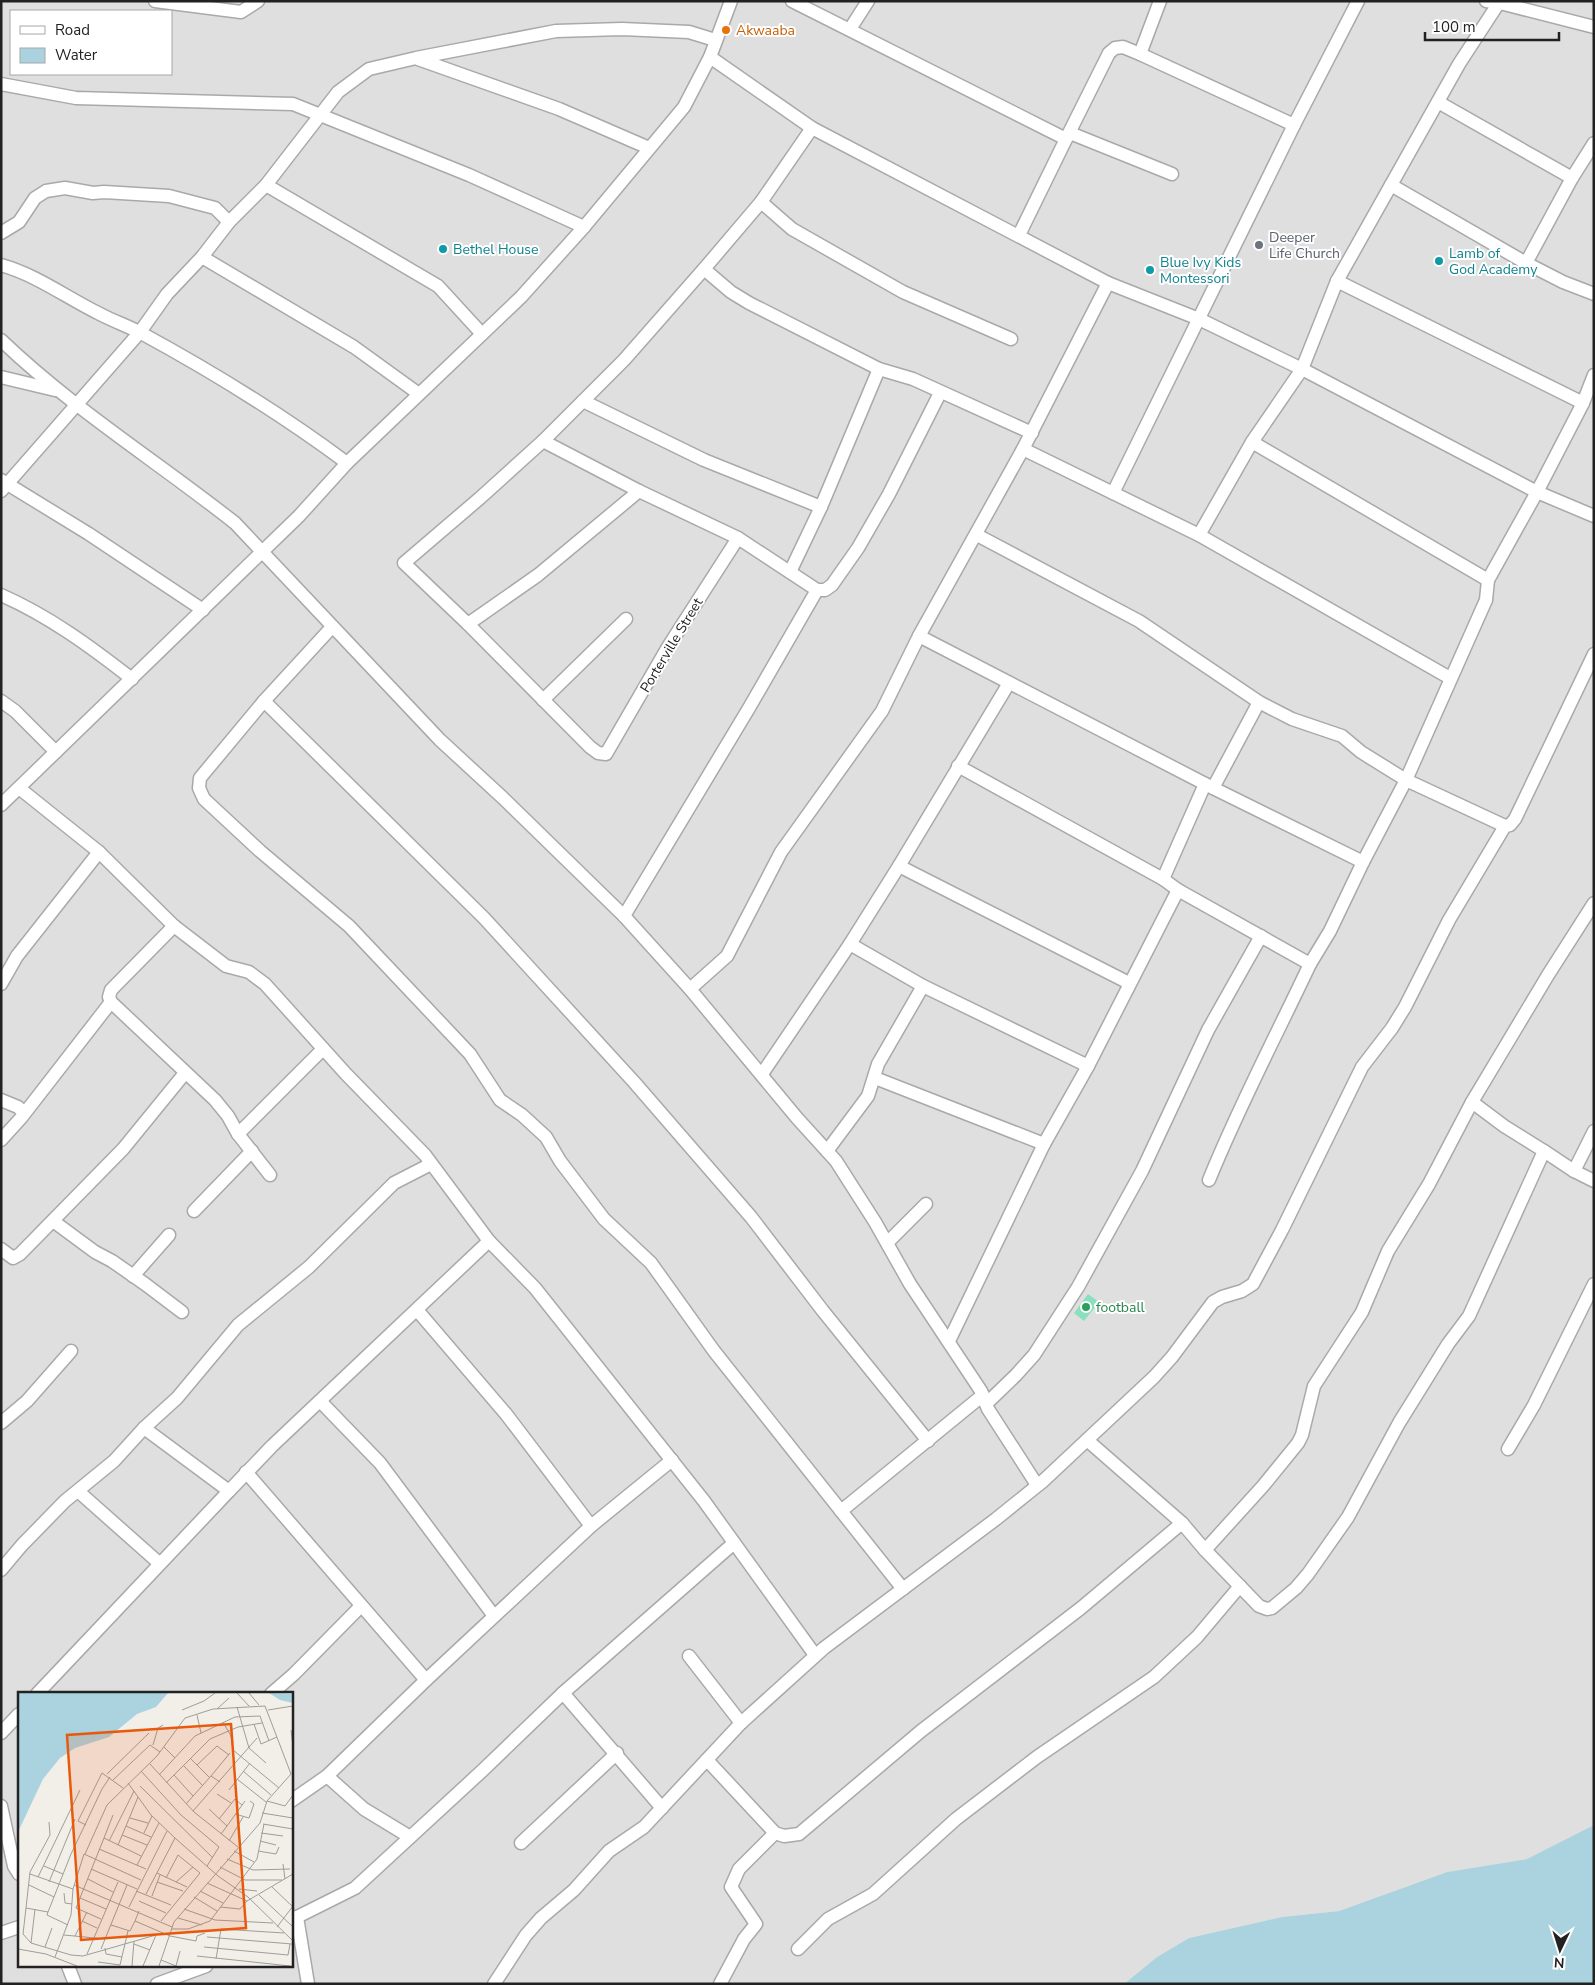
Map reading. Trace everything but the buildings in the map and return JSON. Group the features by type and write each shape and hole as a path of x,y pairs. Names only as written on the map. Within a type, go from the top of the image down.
{"street":[{"path":"155,1 242,12 258,1"},
{"path":"1,805 299,516 347,463 521,297 584,227 684,107 710,57 731,1"},
{"path":"792,1 1068,136 1172,174"},
{"path":"850,29 868,1"},
{"path":"1140,54 1160,1"},
{"path":"1113,493 1294,125 1358,1"},
{"path":"1486,1 1500,2 1594,27"},
{"path":"1199,535 1252,442 1302,368 1337,281 1473,40 1500,2"},
{"path":"203,610 89,534 3,485 140,332 167,294 202,257 229,222 266,185 338,92 369,69 556,31 622,29 689,32 715,40"},
{"path":"1019,235 1110,53 1115,48 1123,47 1140,54 1294,125"},
{"path":"710,57 812,128 1108,283 1199,318 1302,368 1537,492 1594,516"},
{"path":"416,58 559,109 649,148"},
{"path":"1,84 76,98 293,104 469,175 584,227"},
{"path":"1438,102 1572,178"},
{"path":"626,619 543,700 404,563 480,498 542,441 624,360 704,270 760,202 812,128"},
{"path":"1526,263 1572,178 1594,143"},
{"path":"266,185 438,286 482,334"},
{"path":"1391,185 1526,263 1563,282 1594,294"},
{"path":"1,233 19,222 35,198 46,191 65,188 93,193 169,196 216,208 229,222"},
{"path":"760,202 792,229 903,292 1011,339"},
{"path":"202,257 354,347 420,394"},
{"path":"1,265 47,284 99,314 140,332 240,389 296,425 347,463"},
{"path":"704,270 731,292 749,303 879,368 913,380 1032,432"},
{"path":"1337,281 1582,403"},
{"path":"690,989 728,956 781,852 882,711 919,636 977,535 1032,432 1108,283"},
{"path":"1,340 58,391 228,518 440,740 624,916 690,989 762,1074 796,1118 827,1151 845,1174 910,1284 949,1341 1037,1485"},
{"path":"790,572 821,507 879,368"},
{"path":"1209,1180 1241,1104 1274,1041 1310,964 1330,931 1363,862 1406,780 1486,600 1488,580 1537,492 1594,375"},
{"path":"1,377 58,391"},
{"path":"542,441 639,491 738,538 817,590 824,590 832,585 858,548 940,393"},
{"path":"583,401 704,460 821,507"},
{"path":"1252,442 1488,580"},
{"path":"1023,449 1199,535 1450,678"},
{"path":"468,624 538,575 639,491"},
{"path":"977,535 1139,621 1259,702 1292,719 1342,736 1361,752 1406,780 1505,826"},
{"name":"Porterville Street","path":"543,700 590,747 598,753 606,754 668,647 738,538"},
{"path":"624,916 749,708 817,590"},
{"path":"1,595 26,606 89,645 132,679"},
{"path":"332,627 264,700 200,778 199,788 204,799 260,851 349,926 470,1054 500,1100 522,1115 546,1137 560,1161 604,1219 651,1263 714,1351 903,1589"},
{"path":"919,636 1209,786 1363,862"},
{"path":"494,1984 526,1936 541,1918 574,1890 609,1851 637,1833 741,1723 815,1655 996,1520 1037,1485 1160,1370 1213,1302 1242,1291 1253,1284 1282,1230 1362,1066 1392,1028 1405,1007 1449,920 1505,826 1515,819 1594,654"},
{"path":"762,1074 850,944 899,866 1008,683"},
{"path":"264,700 484,918 634,1082 751,1217 823,1311 928,1441"},
{"path":"1,701 15,711 56,752"},
{"path":"1163,879 1209,786 1259,702"},
{"path":"958,766 1163,879 1178,890 1310,964"},
{"path":"19,788 98,852 174,926 226,966 249,972 265,984 431,1164 489,1241 535,1288 672,1460 815,1655"},
{"path":"1,984 16,956 98,852"},
{"path":"899,866 1129,983"},
{"path":"949,1341 1044,1144 1088,1066 1178,890"},
{"path":"1205,1550 1263,1486 1298,1443 1302,1435 1314,1386 1362,1312 1388,1251 1428,1184 1472,1102 1548,975 1594,903"},
{"path":"174,926 111,990 110,1002 215,1100 228,1116 238,1134 270,1175"},
{"path":"841,1511 928,1441 1016,1375 1034,1355 1078,1287 1142,1171 1208,1030 1261,936"},
{"path":"850,944 922,986 1088,1066"},
{"path":"827,1151 864,1103 875,1078 878,1064 922,986"},
{"path":"1,1140 110,1002"},
{"path":"238,1134 323,1049"},
{"path":"1,1249 13,1258 20,1254 123,1149 185,1073"},
{"path":"875,1078 1044,1144"},
{"path":"1,1100 18,1107 23,1112"},
{"path":"1472,1102 1504,1126 1574,1171 1594,1181"},
{"path":"1574,1171 1594,1131"},
{"path":"1087,1440 1182,1523 1205,1550 1259,1606 1267,1609 1272,1608 1296,1588 1333,1540 1348,1517 1399,1424 1448,1344 1469,1316 1544,1150"},
{"path":"194,1211 252,1152"},
{"path":"1,1570 22,1545 59,1508 114,1461 144,1428 177,1398 238,1325 309,1267 394,1183 431,1164"},
{"path":"887,1243 926,1204"},
{"path":"53,1221 182,1312"},
{"path":"133,1276 169,1235"},
{"path":"44,1692 159,1563 246,1472 489,1241"},
{"path":"1508,1449 1534,1405 1594,1284"},
{"path":"417,1310 506,1414 591,1526"},
{"path":"1,1423 27,1401 71,1351"},
{"path":"320,1401 380,1463 494,1616"},
{"path":"144,1428 229,1491"},
{"path":"292,1800 327,1776 426,1680 591,1526 672,1460"},
{"path":"246,1472 426,1680"},
{"path":"78,1492 159,1563"},
{"path":"707,1760 775,1833 791,1836 804,1831 921,1731 1081,1608 1182,1523"},
{"path":"308,1984 294,1918 320,1907 355,1888 483,1770 562,1693 734,1543"},
{"path":"798,1949 828,1919 873,1894 956,1819 1022,1768 1154,1677 1197,1637 1240,1586"},
{"path":"273,1692 294,1674 361,1606"},
{"path":"689,1656 741,1723"},
{"path":"562,1693 662,1808"},
{"path":"1,1733 18,1715"},
{"path":"522,1843 616,1754"},
{"path":"327,1776 364,1809 410,1837"},
{"path":"1,1806 14,1866 18,1872"},
{"path":"720,1984 744,1939 756,1924 731,1887 739,1869 775,1833"},
{"path":"1,1933 18,1927"},
{"path":"69,1968 75,1984"},
{"path":"157,1984 201,1968"}],"shaded area":[{"path":"1,1 1594,1 1594,1825 1528,1859 1447,1872 1339,1911 1282,1917 1189,1938 1157,1957 1124,1984 1,1984"}],"green space":[{"name":"football","path":"1088,1294 1099,1302 1084,1321 1074,1313"}],"water":[{"path":"1594,1825 1594,1984 1124,1984 1157,1957 1189,1938 1282,1917 1339,1911 1447,1872 1527,1859"}],"place":[{"name":"Akwaaba","path":"726,30"},
{"name":"Deeper Life Church","path":"1259,245"},
{"name":"Bethel House","path":"443,249"},
{"name":"Lamb of God Academy","path":"1439,261"},
{"name":"Blue Ivy Kids Montessori","path":"1150,270"},
{"name":"football","path":"1086,1307"}]}
